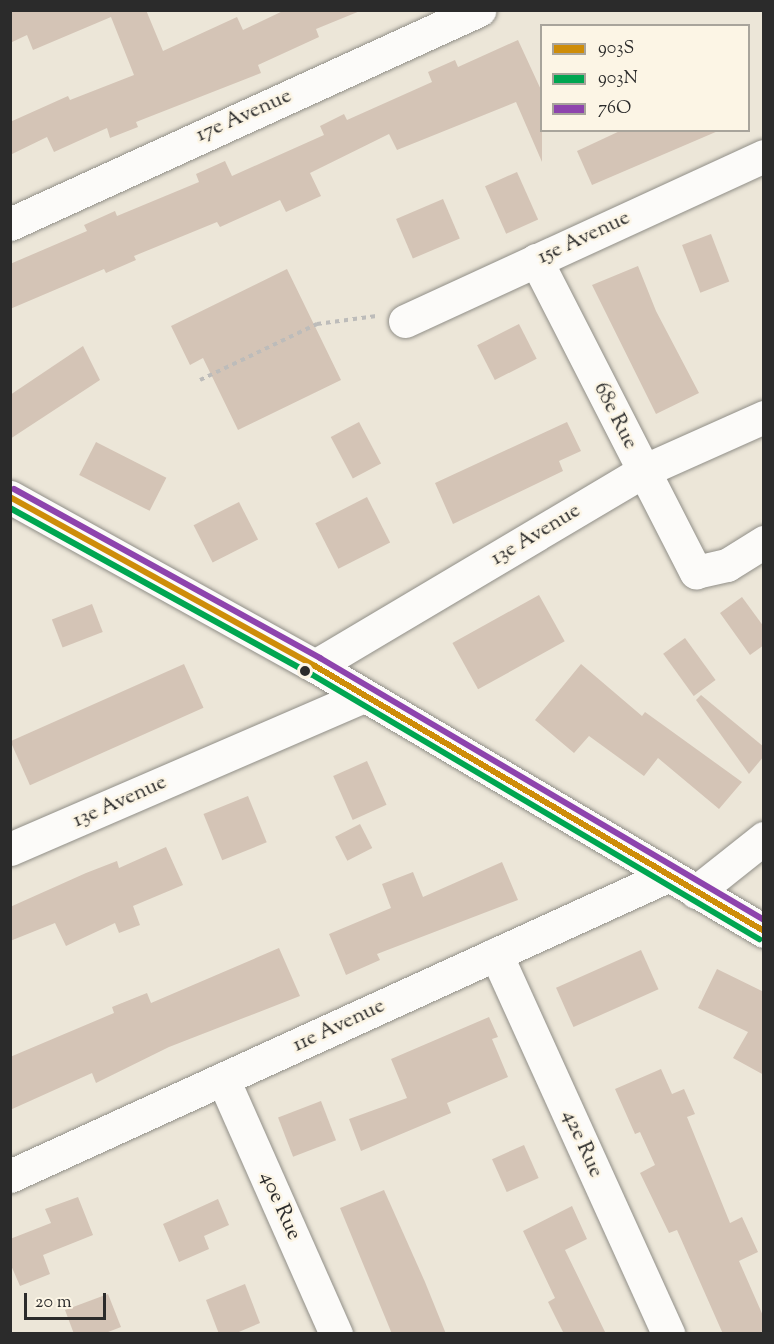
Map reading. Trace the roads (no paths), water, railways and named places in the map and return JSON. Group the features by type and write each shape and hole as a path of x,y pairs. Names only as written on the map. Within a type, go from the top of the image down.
{"street":[{"name":"17e Avenue","path":"10,224 480,10"},
{"name":"15e Avenue","path":"391,319 536,260 764,156"},
{"name":"68e Rue","path":"536,260 696,572 727,565 764,542"},
{"name":"13e Avenue","path":"315,666 643,471 764,417"},
{"path":"16,506 315,666 361,697 764,931"},
{"name":"13e Avenue","path":"10,849 361,697"},
{"path":"696,892 764,838"},
{"name":"11e Avenue","path":"10,1176 667,876"},
{"name":"42e Rue","path":"496,954 668,1334"},
{"name":"40e Rue","path":"223,1079 336,1334"}]}
